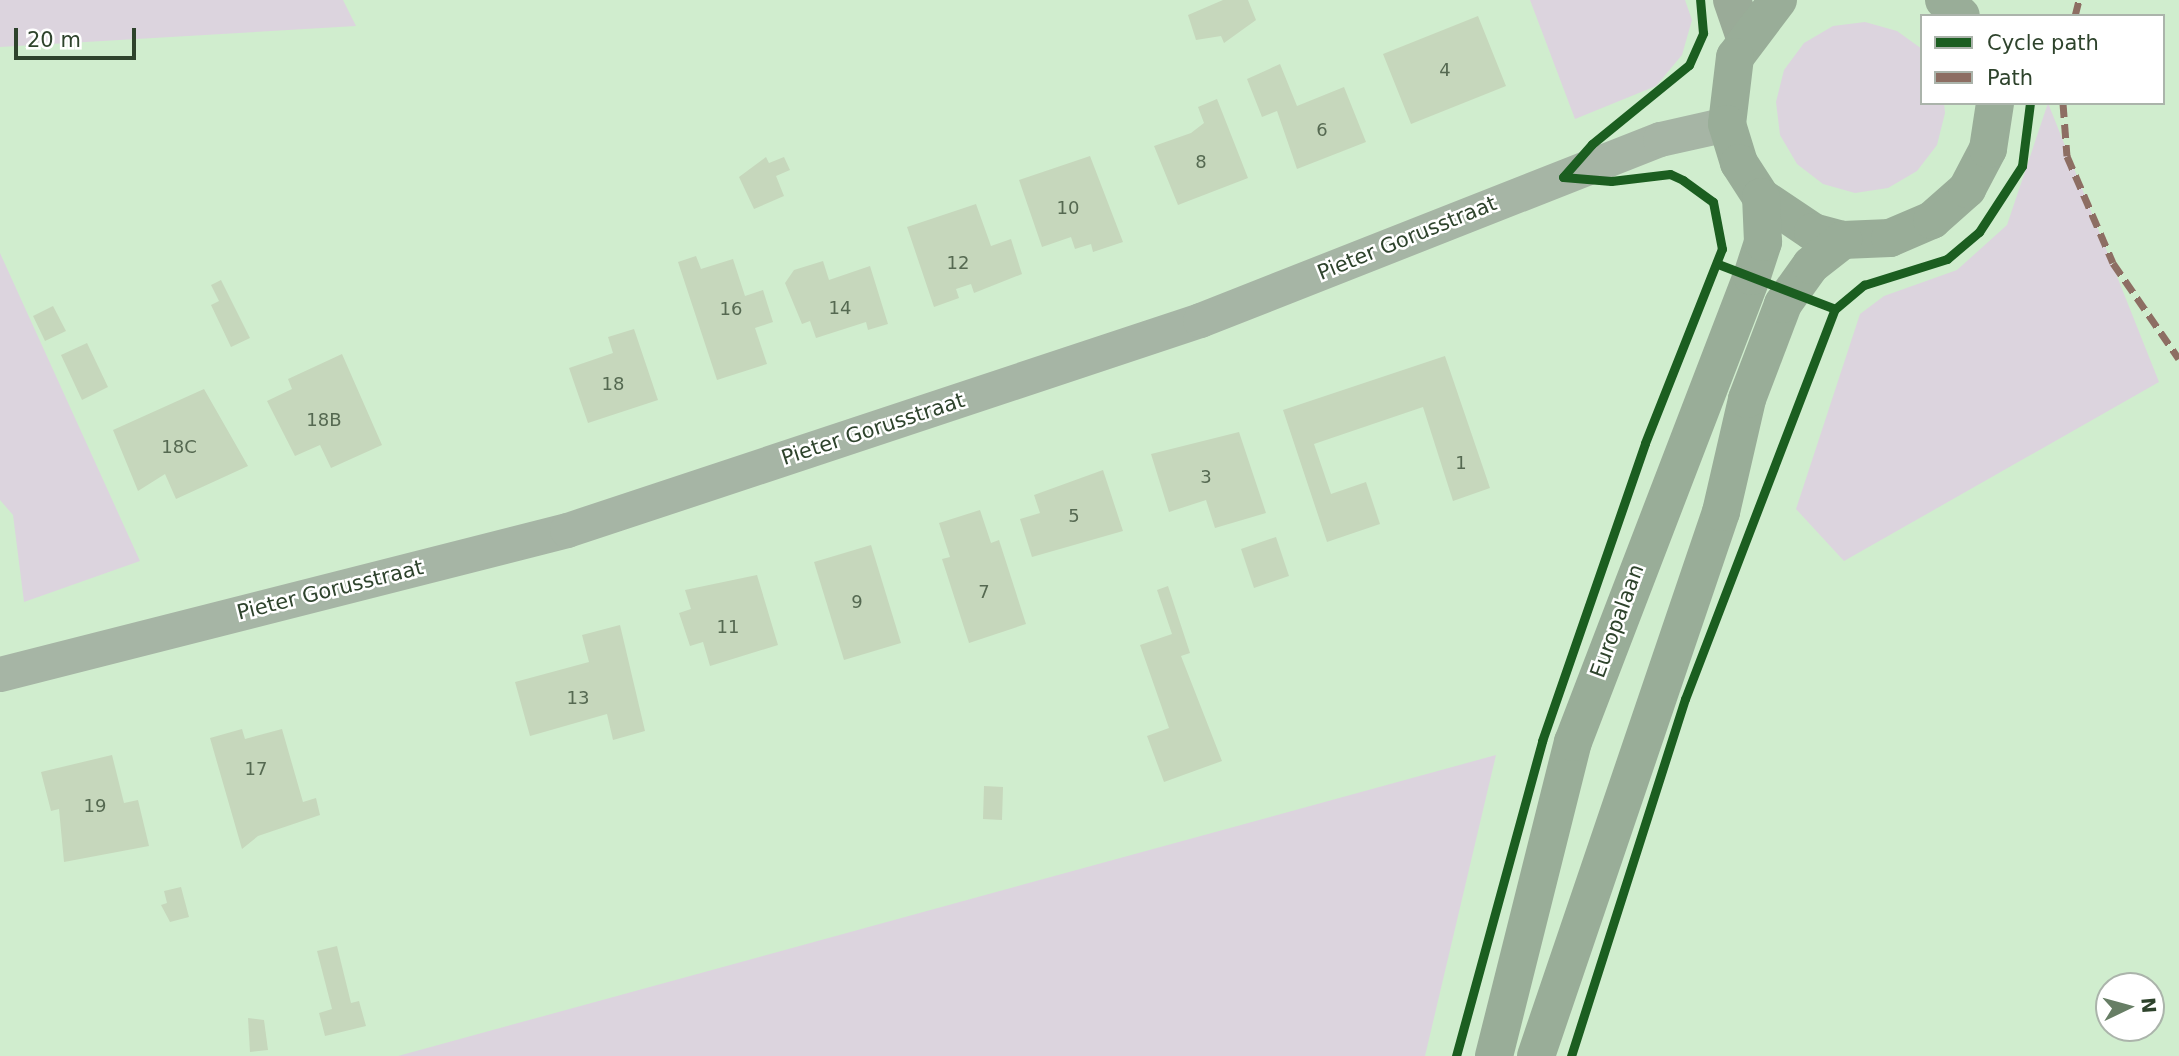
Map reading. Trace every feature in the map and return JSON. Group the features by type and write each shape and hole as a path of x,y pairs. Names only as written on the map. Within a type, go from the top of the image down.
{"main road":[{"path":"1732,0 1745,37"},
{"path":"1778,0 1745,37 1728,79 1727,124 1739,163 1761,197 1813,232 1843,240 1890,238 1932,220 1958,197 1988,149 1995,105"},
{"path":"1944,0 1960,14"},
{"name":"Europalaan","path":"1494,1056 1573,742 1752,276 1763,242 1761,197"},
{"path":"1536,1056 1721,512 1747,399 1783,304 1811,265 1843,240"}],"street":[{"name":"Pieter Gorusstraat","path":"0,674 567,530 1200,320 1669,135 1727,124"}],"shaded area":[{"path":"0,0 343,0 356,26 0,47"},
{"path":"1530,0 1685,0 1692,20 1682,55 1656,86 1575,119"},
{"path":"1865,22 1897,31 1920,48 1920,105 1944,105 1945,113 1937,145 1917,171 1888,188 1855,193 1823,184 1797,164 1780,135 1776,102 1784,70 1804,43 1833,26"},
{"path":"2049,105 2159,382 1844,561 1796,509 1860,314 1884,296 1957,270 2007,225"},
{"path":"0,253 140,561 24,602 13,515 0,500"},
{"path":"1496,755 1425,1056 398,1056"}],"building":[{"path":"1223,0 1248,0 1256,20 1224,43 1221,36 1196,40 1188,15"},
{"path":"1478,16 1506,86 1411,124 1383,54"},
{"path":"1280,64 1297,106 1344,87 1366,142 1297,169 1277,111 1262,117 1247,79"},
{"path":"1217,99 1248,178 1178,205 1154,146 1191,133 1204,123 1198,107"},
{"path":"1090,156 1123,242 1093,252 1091,244 1075,249 1071,237 1042,247 1019,180"},
{"path":"766,157 769,163 784,157 790,170 776,176 784,196 754,209 739,177"},
{"path":"976,204 991,246 1011,239 1022,274 974,293 971,284 956,289 959,298 934,307 907,227"},
{"path":"696,256 701,269 733,259 745,296 763,290 773,322 755,328 767,364 717,380 678,262"},
{"path":"823,261 829,280 870,266 888,324 868,330 866,322 816,338 810,321 802,324 785,283 794,270"},
{"path":"221,280 250,338 231,347 211,305 219,301 211,285"},
{"path":"53,306 66,331 45,341 33,316"},
{"path":"634,329 658,400 588,423 569,368 613,353 608,337"},
{"path":"87,343 108,387 82,400 61,355"},
{"path":"342,354 382,445 331,468 320,445 295,456 267,401 292,389 288,379"},
{"path":"1445,356 1490,488 1453,501 1423,407 1314,444 1331,494 1366,482 1380,524 1327,542 1283,410"},
{"path":"204,389 248,466 176,499 165,474 138,491 113,430"},
{"path":"1239,432 1266,513 1215,528 1206,500 1169,512 1151,454"},
{"path":"1103,470 1123,531 1032,557 1020,519 1040,513 1034,495"},
{"path":"980,510 991,543 999,540 1026,624 969,643 942,559 950,557 939,523"},
{"path":"1276,537 1289,576 1254,588 1241,549"},
{"path":"871,545 901,643 844,660 814,562"},
{"path":"757,575 778,645 710,666 703,642 690,646 679,613 691,609 685,590"},
{"path":"1168,586 1190,653 1181,656 1222,761 1164,782 1147,736 1169,728 1140,645 1172,634 1157,590"},
{"path":"620,625 645,731 613,740 607,714 530,736 515,682 589,662 582,635"},
{"path":"242,729 245,739 282,729 303,802 316,798 320,815 258,836 242,849 210,738"},
{"path":"112,755 124,803 138,800 149,846 64,862 59,809 51,811 41,772"},
{"path":"984,786 1003,787 1002,820 983,819"},
{"path":"181,887 189,917 170,922 161,905 167,903 164,891"},
{"path":"337,946 351,1003 359,1001 366,1026 325,1036 319,1013 332,1009 317,951"},
{"path":"248,1018 264,1020 268,1050 250,1052"}],"marked path":[{"path":"2076,14 2079,0"},
{"path":"2063,105 2067,156 2113,263 2179,359"}],"cycle path":[{"path":"1563,177 1592,144 1689,65 1703,33 1700,0"},
{"path":"1571,1056 1685,699 1835,309 1864,285 1947,259 1979,232 2022,166 2030,105"},
{"path":"1456,1056 1542,741 1645,443 1722,249 1713,202 1670,174 1611,181 1563,177"},
{"path":"1718,264 1835,309"}]}
